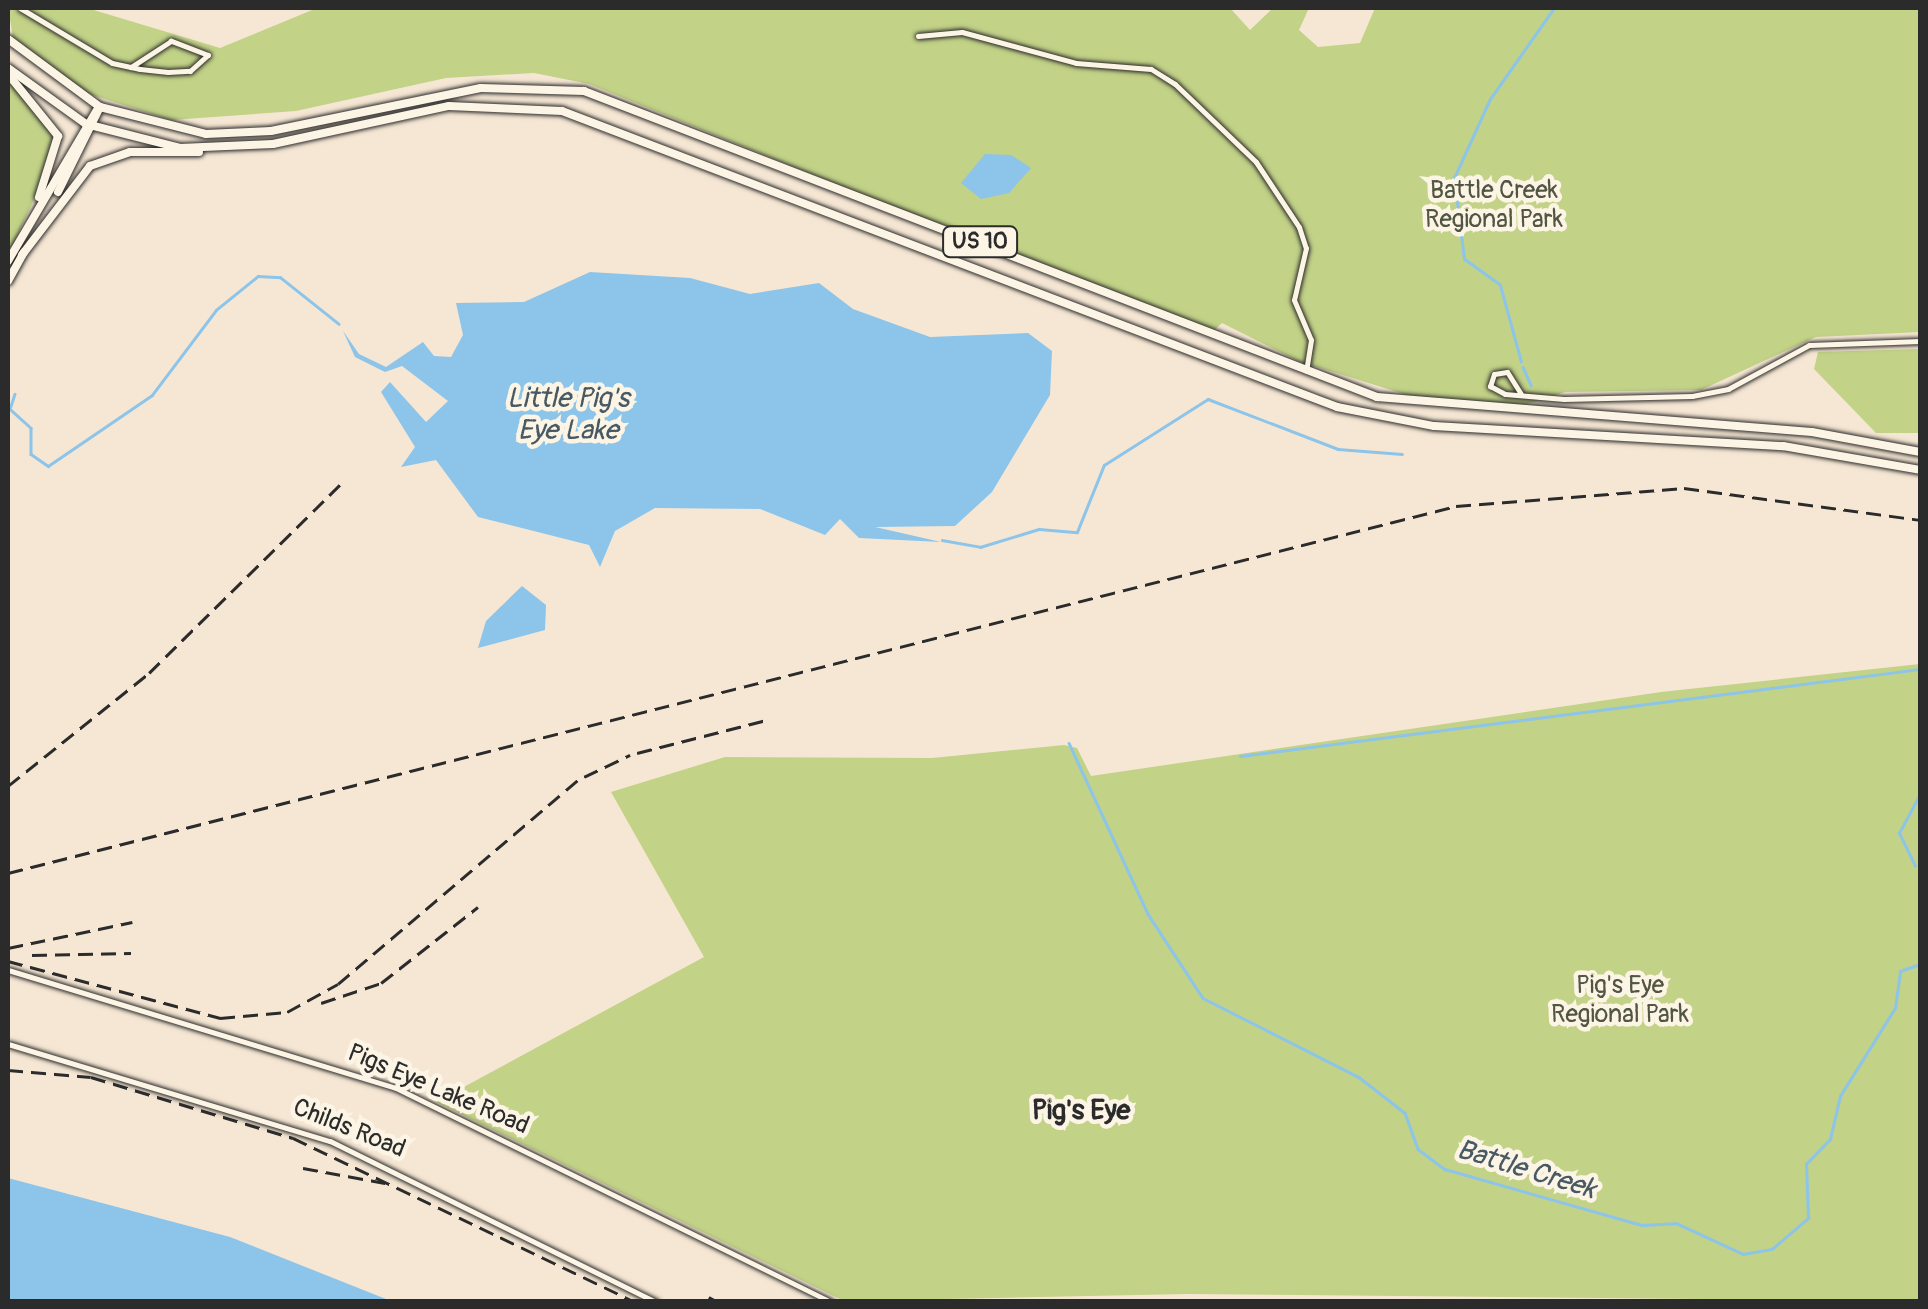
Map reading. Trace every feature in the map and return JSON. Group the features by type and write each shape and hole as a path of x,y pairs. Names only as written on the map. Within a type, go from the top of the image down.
{"highway":[{"name":"US 10","path":"8,36 36,65 100,107 160,127 228,134 481,88 596,94 1377,398 1468,410 1812,432 1920,452"},
{"name":"US 10","path":"8,71 91,126 223,149 450,106 572,113 1303,395 1434,426 1783,446 1920,470"},
{"path":"8,71 58,136 28,226"},
{"path":"8,281 100,107"},
{"path":"8,262 91,126"},
{"path":"22,256 67,187 98,162 223,149"}],"street":[{"path":"20,8 68,44 131,67 190,71 208,54 171,41 131,67"},
{"path":"918,36 962,32 1076,62 1150,69 1175,84 1256,162 1299,227 1306,248 1294,300 1311,340 1306,371"},
{"path":"1522,394 1507,372 1494,374 1492,389 1522,394 1692,396 1728,389 1809,345 1920,341"},
{"name":"Pigs Eye Lake Road","path":"8,970 396,1088 831,1302"},
{"name":"Childs Road","path":"8,1044 330,1141 656,1302"}],"green space":[{"name":"Battle Creek Regional Park","path":"8,8 87,8 220,48 317,8 1230,8 1250,30 1273,8 1309,8 1299,30 1318,47 1360,43 1375,8 1920,8 1920,332 1816,337 1701,390 1565,392 1518,407 1423,400 1298,361 1222,323 1209,335 589,84 534,73 446,78 296,111 171,120 86,93 13,37"},
{"path":"8,80 49,123 58,148 8,255"},
{"path":"1920,349 1920,433 1876,433 1814,369 1818,352"},
{"name":"Pig's Eye Regional Park","path":"1920,664 1920,1301 1188,1294 844,1301 436,1102 704,957 611,792 725,757 932,758 1064,745 1077,748 1091,776 1661,692"}],"water":[{"path":"985,154 1011,155 1031,168 1009,193 981,199 961,183"},
{"name":"Little Pig's Eye Lake","path":"590,272 690,278 750,294 819,283 853,309 930,337 1028,333 1052,351 1050,395 992,492 955,526 875,527 941,542 859,538 840,519 825,535 760,509 655,508 615,531 600,567 589,545 478,517 436,460 401,467 415,447 381,392 390,382 426,422 448,401 402,366 385,372 355,357 343,331 359,354 386,367 423,342 434,356 451,357 463,335 456,303 524,302"},
{"path":"522,586 546,605 545,630 478,648 486,621"},
{"path":"8,1178 230,1237 391,1301 8,1301"}],"waterway":[{"name":"Battle Creek","path":"1521,362 1500,285 1464,259 1454,178 1490,99 1554,8"},
{"path":"15,394 10,409 31,428 31,454 48,466 152,395 216,310 258,276 280,277 339,324"},
{"name":"Battle Creek","path":"1523,367 1531,385"},
{"name":"Battle Creek","path":"942,540 980,547 1039,529 1077,532 1104,465 1208,399 1338,449 1402,454"},
{"path":"1240,756 1920,669"},
{"name":"Battle Creek","path":"1069,743 1148,914 1203,998 1359,1077 1405,1113 1418,1149 1445,1169 1642,1225 1676,1223 1743,1254 1772,1249 1808,1218 1806,1164 1830,1139 1840,1096 1895,1008 1900,971 1920,964"},
{"path":"1915,866 1899,833 1920,794"}],"railway":[{"path":"8,786 149,673 343,482"},
{"path":"8,873 1456,506 1684,488 1920,520"},
{"path":"637,753 766,720"},
{"path":"584,777 630,755"},
{"path":"8,961 220,1018 287,1012 338,984 578,780"},
{"path":"321,1003 381,983 478,907"},
{"path":"8,948 132,922"},
{"path":"32,955 131,953"},
{"path":"8,1070 91,1077 293,1138 635,1302"},
{"path":"303,1168 391,1184"},
{"path":"709,1297 718,1302"}],"district":[{"name":"Pig's Eye","path":"1081,1111"}]}
